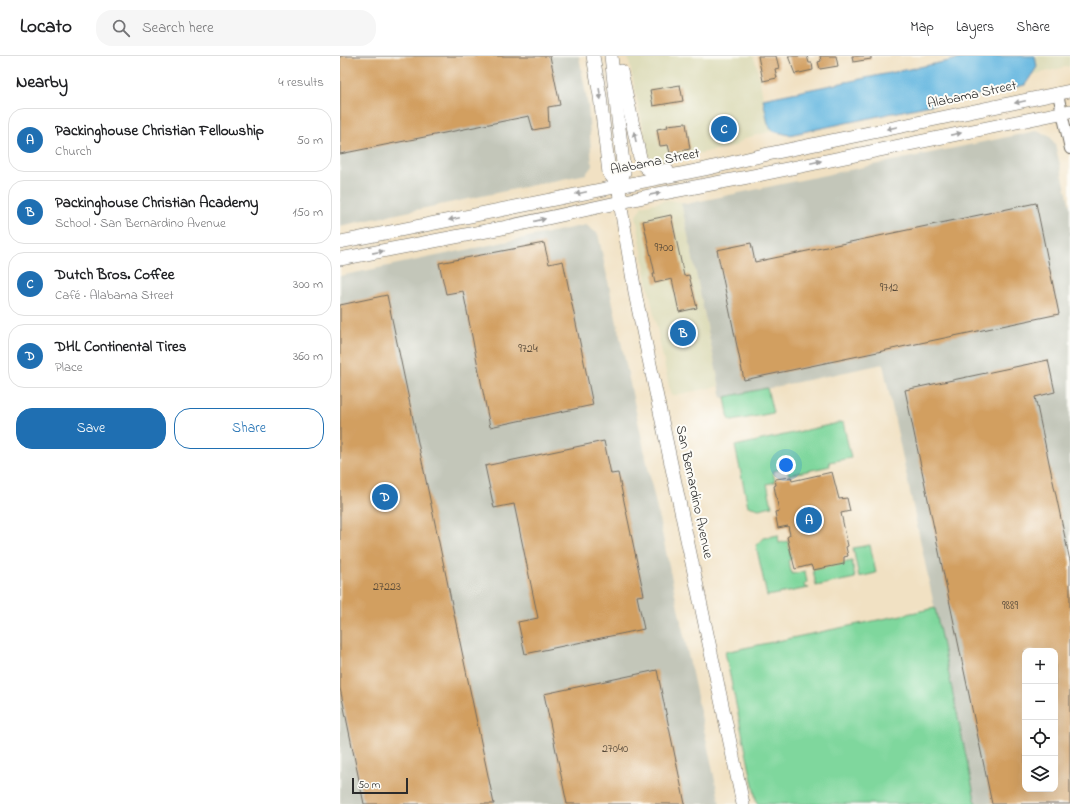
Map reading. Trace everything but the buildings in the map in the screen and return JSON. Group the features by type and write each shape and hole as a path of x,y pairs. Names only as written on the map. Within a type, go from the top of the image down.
{"main road":[{"name":"San Bernardino Avenue","path":"593,56 600,96 609,173 619,185"},
{"name":"San Bernardino Avenue","path":"611,56 624,172 619,185 620,202 636,298 743,804"},
{"path":"618,56 639,157 646,168 659,172 692,165 705,169"},
{"name":"Alabama Street","path":"340,242 705,169 768,154 1064,92"},
{"path":"340,259 502,228 620,202 1066,112"},
{"path":"690,188 714,177 766,164 768,162 768,154"}],"street":[{"path":"1064,92 1070,149"}],"shaded area":[{"path":"340,56 579,56 588,106 592,166 586,174 340,226"},
{"path":"628,56 753,56 757,66 768,124 773,131 745,138 735,146 658,162 649,157"},
{"path":"1035,56 1070,56 1070,66 1032,75 1037,67"},
{"path":"1036,131 1049,135 1055,144 1070,206 1070,804 976,804 883,364 722,398 681,202 686,204"},
{"path":"668,200 681,202 719,386 671,396 647,281 636,216 642,206"},
{"path":"586,225 598,234 720,804 340,804 340,276"}],"green space":[{"path":"767,388 773,413 732,421 729,420 725,397"},
{"path":"843,422 851,458 829,462 830,466 789,475 787,468 773,471 775,482 767,484 772,506 759,509 748,506 735,446"},
{"path":"778,535 779,543 788,541 791,559 788,561 792,574 805,571 807,582 804,584 805,587 809,588 767,596 756,545 764,538"},
{"path":"870,545 876,573 859,577 853,548"},
{"path":"852,561 855,578 816,586 813,570"},
{"path":"935,608 976,804 757,804 725,652"}],"water":[{"path":"973,56 1035,56 1037,67 1025,85 789,135 773,131 768,124 763,99"}],"place":[{"name":"Dutch Bros. Coffee","path":"724,129"},
{"name":"Packinghouse Christian Academy","path":"683,333"},
{"name":"DHL Continental Tires","path":"385,497"},
{"name":"Packinghouse Christian Fellowship","path":"809,520"}]}
